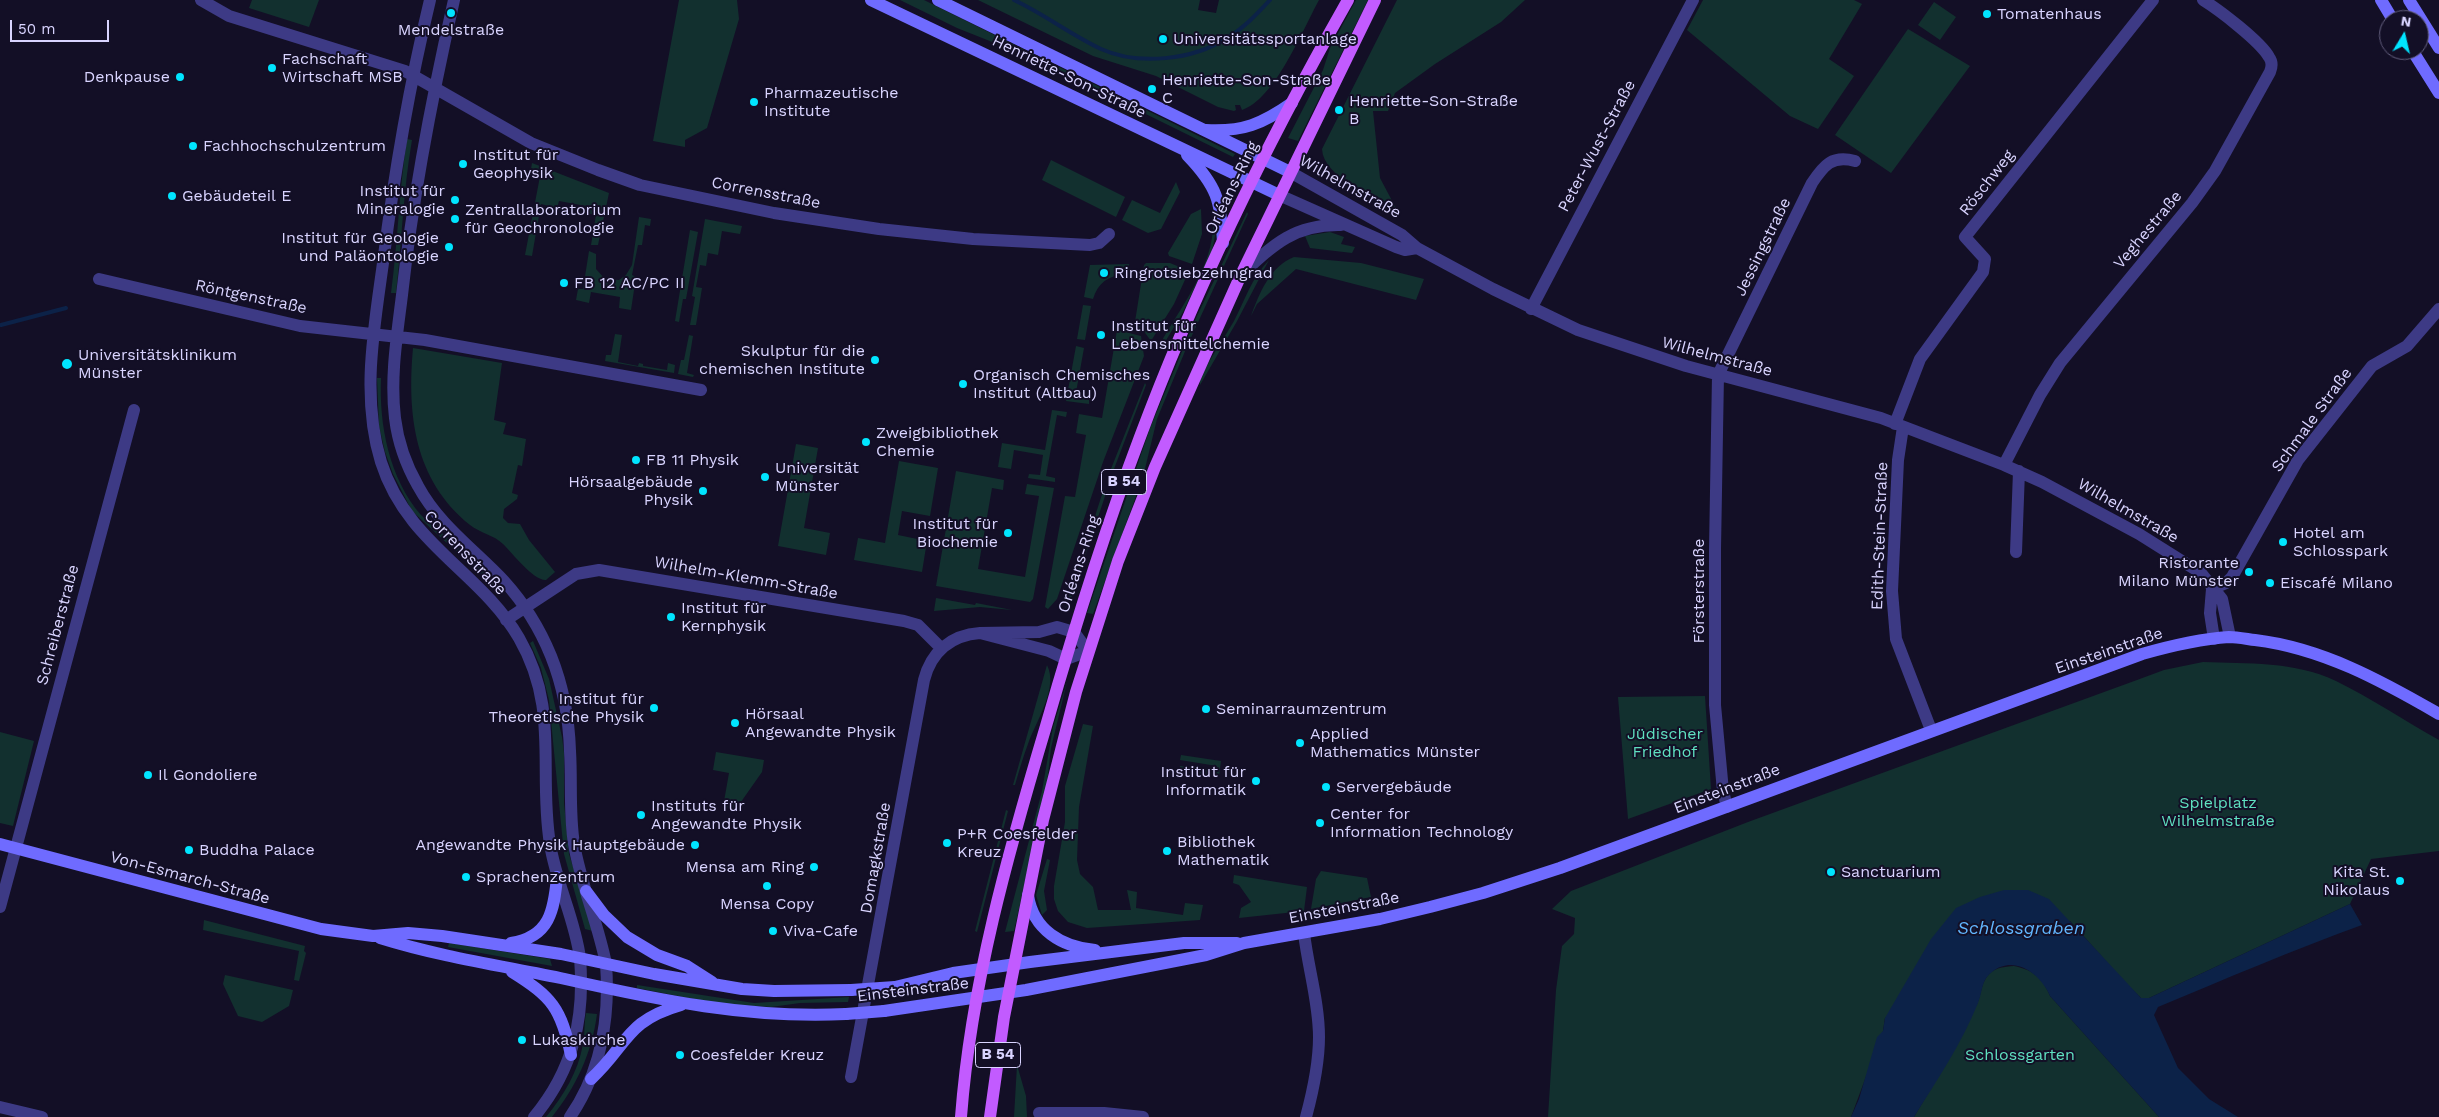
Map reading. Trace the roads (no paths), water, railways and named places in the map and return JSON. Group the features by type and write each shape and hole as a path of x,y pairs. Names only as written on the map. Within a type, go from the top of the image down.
{"main road":[{"name":"Henriette-Son-Straße","path":"871,0 1279,195"},
{"name":"Henriette-Son-Straße","path":"938,0 1264,160"},
{"name":"Orléans-Ring","path":"978,998 1006,868 1066,659 1139,438 1170,361 1223,243 1292,103 1348,0"},
{"name":"B 54","path":"990,1117 1008,993 1028,890 1069,716 1118,561 1140,503 1240,277 1375,0"},
{"path":"2409,0 2439,48"},
{"path":"2418,60 2439,93"},
{"name":"B 54","path":"1201,130 1231,131 1248,127 1262,122 1292,103"},
{"path":"1180,148 1204,172 1212,186 1221,210 1223,243"},
{"name":"Wilhelmstraße","path":"1264,160 1290,172"},
{"path":"2214,639 2230,637 2268,641 2322,655 2369,675 2439,714"},
{"name":"Einsteinstraße","path":"582,984 684,1004 754,1014 806,1016 846,1014 1008,993 1206,955 1244,943 1380,919 1484,893 1560,868 2142,654 2214,639"},
{"name":"Von-Esmarch-Straße","path":"0,844 299,924 373,936 435,954 582,984"},
{"path":"498,945 525,941 539,932 547,921 553,907 557,877"},
{"path":"1028,890 1035,917 1039,924 1054,938 1081,948 1116,952"},
{"path":"586,891 604,915 627,937 657,955 687,966 718,986"},
{"name":"Von-Esmarch-Straße","path":"373,936 408,932 580,958 606,964"},
{"name":"Einsteinstraße","path":"606,964 718,986 774,991 851,990 894,986 943,974 1013,964 1190,943 1244,943"},
{"path":"505,968 532,984 554,1005 565,1029 571,1055"},
{"name":"B 54","path":"961,1117 968,1057 978,998"},
{"path":"591,1079 638,1024 663,1010 684,1004"}],"street":[{"path":"201,0 229,16 413,74"},
{"name":"Corrensstraße","path":"430,0 413,74 395,170 373,334 370,390 371,418 379,454 390,485 420,532 506,620 532,664 544,706 550,846 557,877 578,940 582,984 571,1055 558,1083 534,1117"},
{"name":"Corrensstraße","path":"454,0 435,87 414,206 397,337 394,411 400,444 408,466 421,491 436,513 503,580 524,608 546,646 563,693 571,753 571,818 578,865 606,964 608,989 600,1049 591,1079 570,1117"},
{"name":"Peter-Wust-Straße","path":"1531,309 1693,0"},
{"name":"Röschweg","path":"1899,425 1920,359 1983,272 1984,259 1965,237 2153,0"},
{"name":"Veghestraße","path":"2004,465 2040,396 2060,363 2192,203 2215,171 2270,72 2270,57 2228,18 2203,0"},
{"name":"Corrensstraße","path":"413,74 531,143 640,185 790,216 942,236 1023,243 1090,245 1099,243 1109,234"},
{"name":"Jessingstraße","path":"1718,375 1812,183 1828,162 1836,159 1854,161"},
{"name":"Wilhelmstraße","path":"1290,172 1402,235 1417,248 1554,321 1603,340 1718,375 1860,412 1899,425 2019,471 2098,510 2201,573 2222,599 2230,637"},
{"name":"Wilhelmstraße","path":"1279,195 1405,250 1417,248"},
{"name":"Wilhelmstraße","path":"1240,277 1268,249 1291,235 1312,226 1346,225"},
{"name":"Röntgenstraße","path":"99,279 300,326 397,337"},
{"name":"Schmale Straße","path":"2212,589 2232,578 2298,460 2366,373 2372,366 2407,346 2439,309"},
{"path":"397,337 425,340 701,390"},
{"name":"Försterstraße","path":"1718,375 1715,705 1723,791 1727,807"},
{"name":"Schreiberstraße","path":"0,907 134,410"},
{"name":"Edith-Stein-Straße","path":"1899,425 1892,591 1896,639 1931,730"},
{"path":"2016,552 2019,471"},
{"name":"Wilhelm-Klemm-Straße","path":"506,620 576,574 599,570 904,621 918,625 941,648"},
{"path":"2212,589 2210,613 2214,639"},
{"path":"941,648 963,635 980,633 1039,632 1057,627 1074,632 1088,651 1066,659 1049,651 980,633"},
{"name":"Domagkstraße","path":"852,1078 924,680 929,666 941,648"},
{"path":"1304,933 1316,1004 1319,1037 1316,1078 1306,1117"},
{"path":"0,1107 42,1117"},
{"path":"1039,1113 1104,1113 1143,1117"}],"water":[{"name":"Schlossgraben","path":"2004,890 2028,890 2049,899 2141,998 2149,998 2350,904 2362,925 2158,1007 2154,1015 2178,1068 2209,1099 2238,1117 2159,1117 2050,996 2040,980 2026,969 2009,965 2000,967 1988,975 1972,1018 1949,1061 1914,1117 1851,1117 1859,1099 1877,1037 1883,1031 1885,1018 1931,939 1956,908 1980,897"}],"waterway":[{"path":"1014,0 1101,49 1132,58 1149,59 1182,56 1213,45 1239,30 1270,0"},
{"path":"1,325 66,308"}],"place":[{"name":"Mendelstraße","path":"451,13"},
{"name":"Tomatenhaus","path":"1987,14"},
{"name":"Universitätssportanlage","path":"1163,39"},
{"name":"Fachschaft Wirtschaft MSB","path":"272,68"},
{"name":"Denkpause","path":"180,77"},
{"name":"Henriette-Son-Straße C","path":"1152,89"},
{"name":"Pharmazeutische Institute","path":"754,102"},
{"name":"Henriette-Son-Straße B","path":"1339,110"},
{"name":"Fachhochschulzentrum","path":"193,146"},
{"name":"Institut für Geophysik","path":"463,164"},
{"name":"Gebäudeteil E","path":"172,196"},
{"name":"Institut für Mineralogie","path":"455,200"},
{"name":"Zentrallaboratorium für Geochronologie","path":"455,219"},
{"name":"Institut für Geologie und Paläontologie","path":"449,247"},
{"name":"Ringrotsiebzehngrad","path":"1104,273"},
{"name":"FB 12 AC/PC II","path":"564,283"},
{"name":"Institut für Lebensmittelchemie","path":"1101,335"},
{"name":"Skulptur für die chemischen Institute","path":"875,360"},
{"name":"Universitätsklinikum Münster","path":"67,364"},
{"name":"Organisch Chemisches Institut (Altbau)","path":"963,384"},
{"name":"Zweigbibliothek Chemie","path":"866,442"},
{"name":"FB 11 Physik","path":"636,460"},
{"name":"Universität Münster","path":"765,477"},
{"name":"Hörsaalgebäude Physik","path":"703,491"},
{"name":"Institut für Biochemie","path":"1008,533"},
{"name":"Hotel am Schlosspark","path":"2283,542"},
{"name":"Ristorante Milano Münster","path":"2249,572"},
{"name":"Eiscafé Milano","path":"2270,583"},
{"name":"Institut für Kernphysik","path":"671,617"},
{"name":"Institut für Theoretische Physik","path":"654,708"},
{"name":"Seminarraumzentrum","path":"1206,709"},
{"name":"Hörsaal Angewandte Physik","path":"735,723"},
{"name":"Applied Mathematics Münster","path":"1300,743"},
{"name":"Il Gondoliere","path":"148,775"},
{"name":"Institut für Informatik","path":"1256,781"},
{"name":"Servergebäude","path":"1326,787"},
{"name":"Instituts für Angewandte Physik","path":"641,815"},
{"name":"Center for Information Technology","path":"1320,823"},
{"name":"P+R Coesfelder Kreuz","path":"947,843"},
{"name":"Angewandte Physik Hauptgebäude","path":"695,845"},
{"name":"Buddha Palace","path":"189,850"},
{"name":"Bibliothek Mathematik","path":"1167,851"},
{"name":"Mensa am Ring","path":"814,867"},
{"name":"Sanctuarium","path":"1831,872"},
{"name":"Sprachenzentrum","path":"466,877"},
{"name":"Kita St. Nikolaus","path":"2400,881"},
{"name":"Mensa Copy","path":"767,886"},
{"name":"Viva-Cafe","path":"773,931"},
{"name":"Lukaskirche","path":"522,1040"},
{"name":"Coesfelder Kreuz","path":"680,1055"}],"park label":[{"name":"Jüdischer Friedhof","path":"1665,743"},
{"name":"Spielplatz Wilhelmstraße","path":"2218,812"},
{"name":"Schlossgarten","path":"2020,1055"}]}
